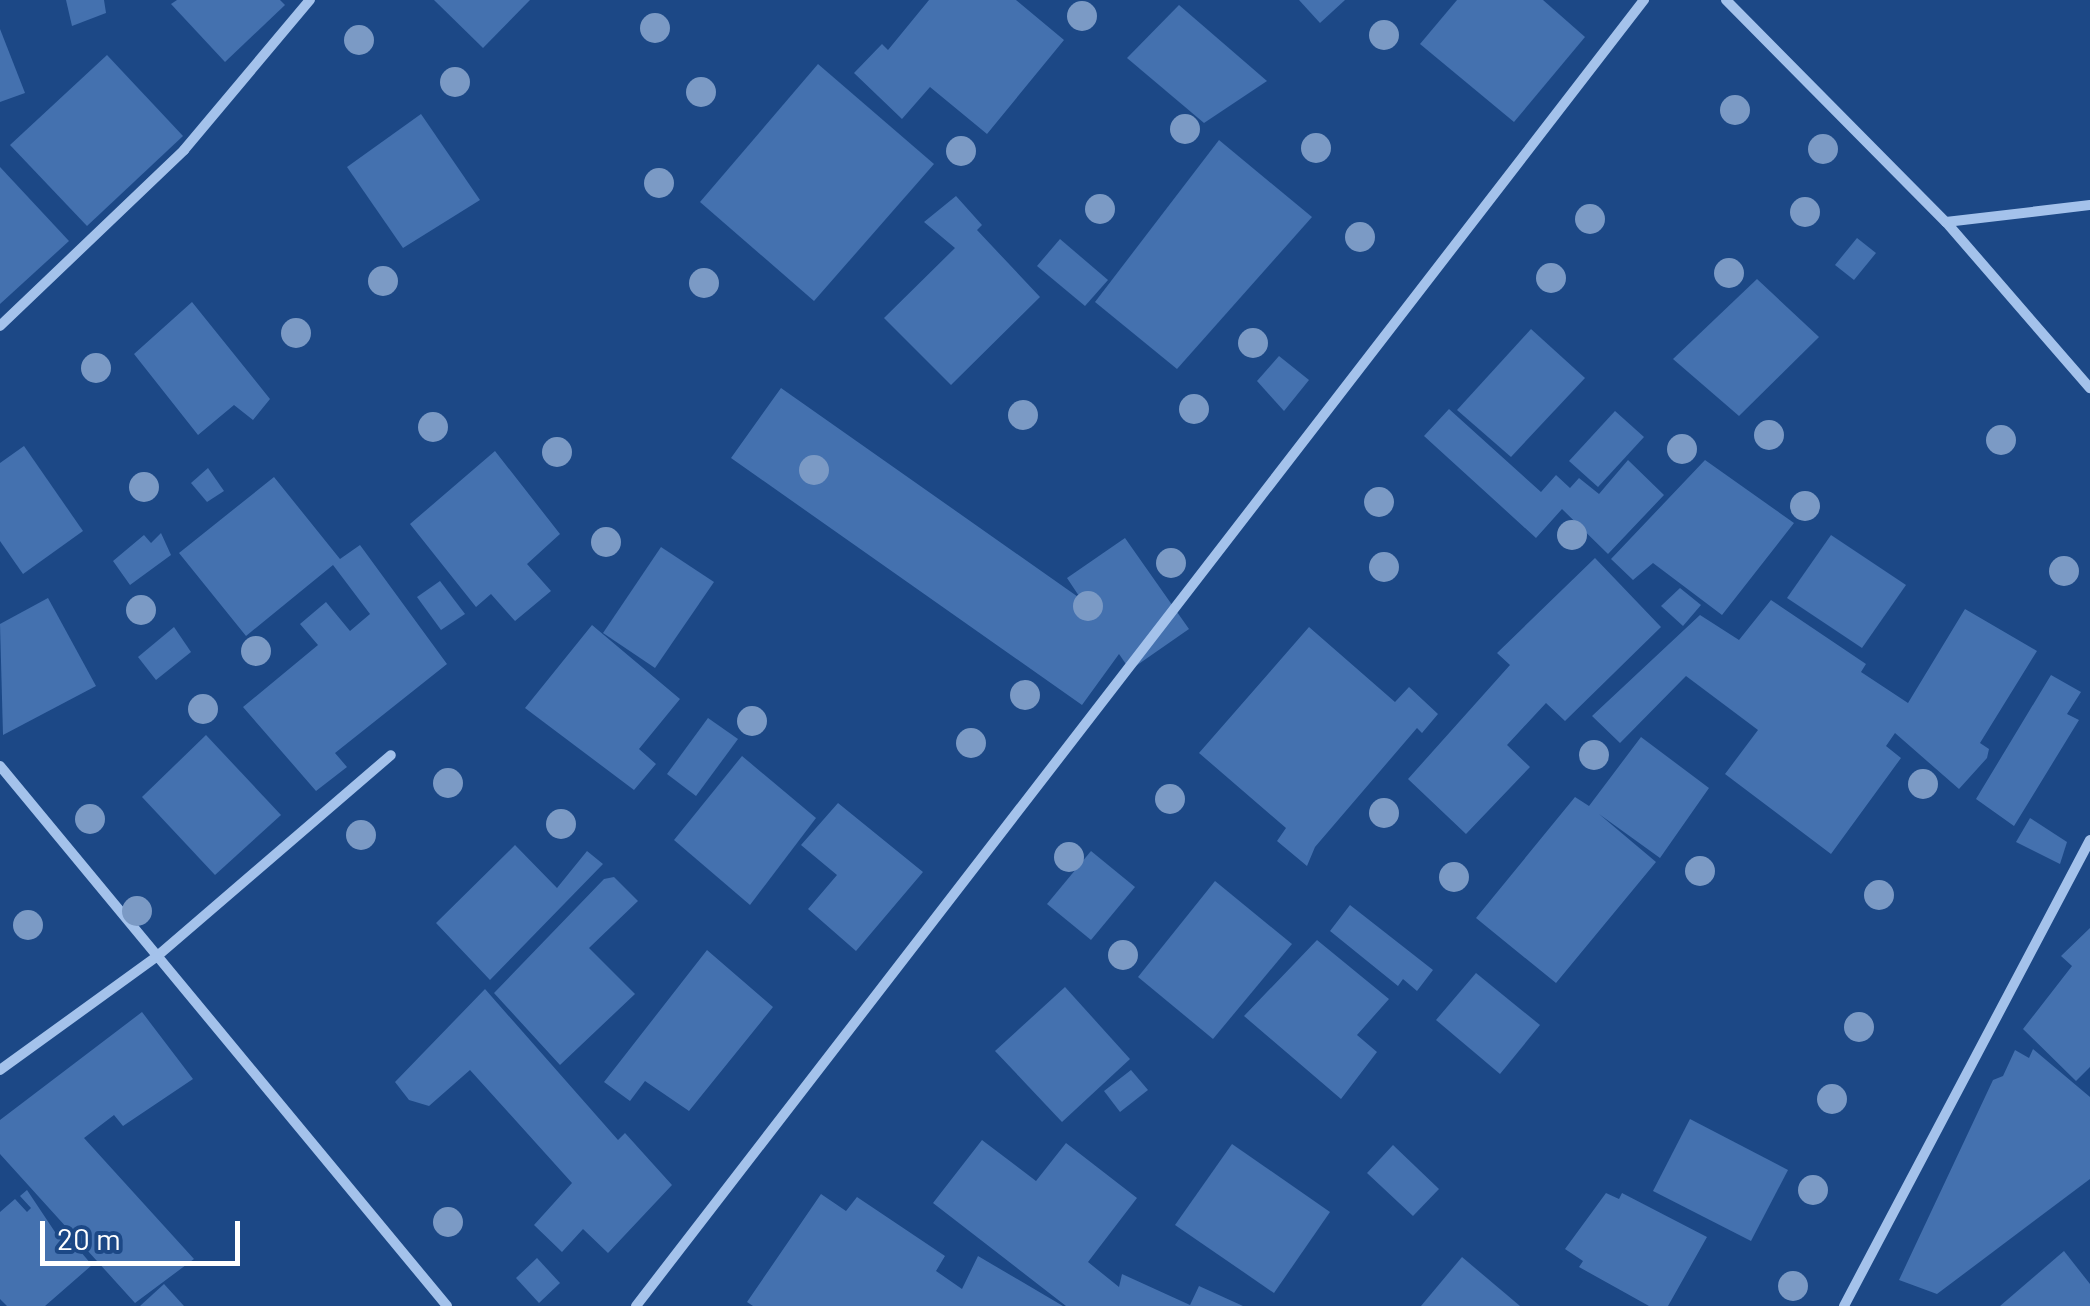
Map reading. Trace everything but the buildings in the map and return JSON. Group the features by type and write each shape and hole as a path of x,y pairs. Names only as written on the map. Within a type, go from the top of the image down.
{"street":[{"path":"0,326 184,150 310,0"},
{"path":"636,1306 1644,0"},
{"path":"1726,0 1946,222 2090,388"},
{"path":"1946,222 2090,205"},
{"path":"0,1070 154,958 391,755"},
{"path":"0,766 154,958 448,1306"},
{"path":"1844,1306 2090,840"}]}
